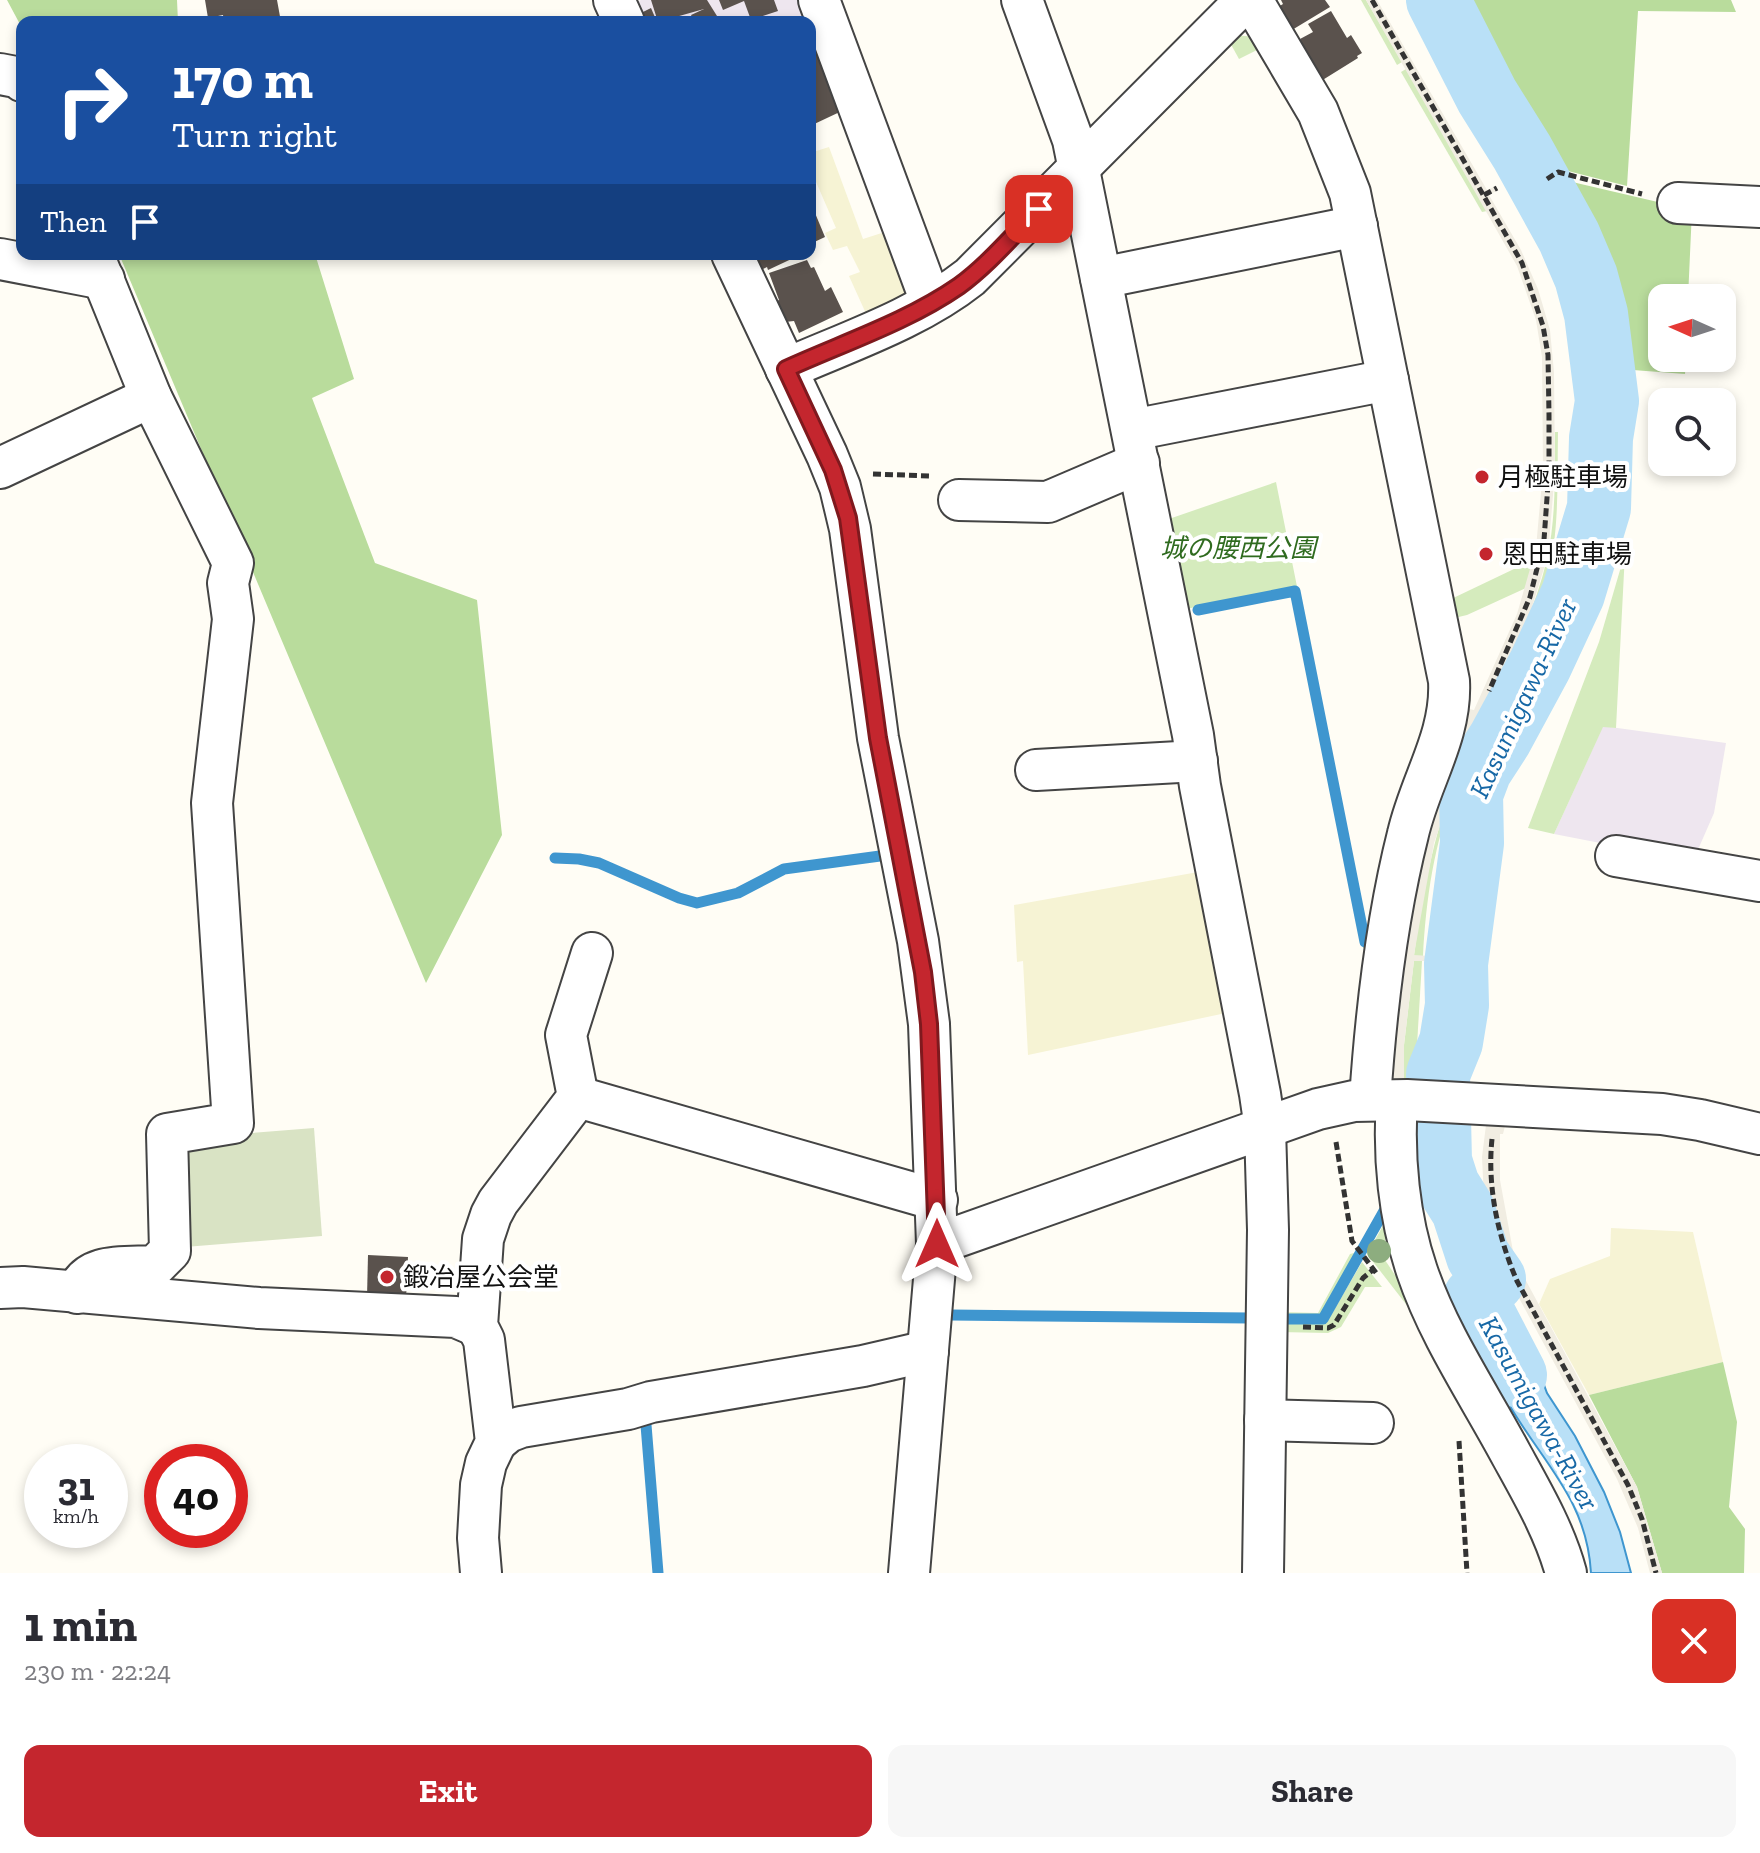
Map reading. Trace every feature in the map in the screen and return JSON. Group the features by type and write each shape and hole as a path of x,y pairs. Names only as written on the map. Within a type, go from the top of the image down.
{"street":[{"path":"819,0 931,302"},
{"path":"1022,0 1073,140 1260,1094 1265,1128 1268,1230 1263,1573"},
{"path":"786,369 931,302 970,277 1249,0 1318,112 1341,167 1357,226 1447,669 1450,697 1445,729 1408,833 1377,1002 1402,1205 1418,1273 1447,1336 1544,1516 1566,1573"},
{"path":"1678,203 1760,207"},
{"path":"1101,278 1357,226"},
{"path":"0,259 98,267 151,397 233,563 228,583 233,619 212,803 233,1123 167,1134 170,1251 155,1266 93,1271 80,1282 77,1293"},
{"path":"735,260 837,479 848,518 878,738 923,972 929,1024 937,1244 909,1573"},
{"path":"964,500 1048,502 1135,446 1388,380"},
{"path":"0,468 151,397"},
{"path":"1036,770 1197,761"},
{"path":"1616,856 1760,881"},
{"path":"496,1442 484,1340 477,1326 483,1239 491,1215 578,1097 566,1035 592,953"},
{"path":"578,1097 937,1200"},
{"path":"937,1244 1330,1106 1391,1100 1662,1114 1760,1134"},
{"path":"0,1288 23,1287 259,1308 456,1317 477,1326"},
{"path":"481,1573 478,1538 481,1485 486,1463 496,1442 508,1432 521,1427 863,1366 928,1351"},
{"path":"1265,1420 1373,1423"}],"path":[{"path":"1372,0 1522,263 1539,311 1548,355 1547,510 1541,556 1523,616 1486,698"},
{"path":"1547,179 1558,172 1678,203"},
{"path":"1484,195 1497,188"},
{"path":"837,479 854,473 951,477 960,482 964,500"},
{"path":"1330,1106 1350,1231 1356,1248 1367,1260"},
{"path":"1489,1106 1491,1181 1505,1253 1517,1281 1628,1485 1642,1519 1656,1573"},
{"path":"1306,1327 1328,1328 1334,1325 1363,1278 1374,1269"}],"shaded area":[{"path":"641,0 806,0 812,16 640,16 634,3"},
{"path":"1366,0 1377,0 1487,190 1496,186 1498,190 1489,195 1521,250 1538,289 1550,330 1554,372 1555,471 1548,555 1529,617 1462,762 1434,843 1414,955 1430,956 1430,961 1414,961 1404,1045 1404,1085 1384,1083 1412,887 1459,730 1469,709 1474,710 1517,614 1536,548 1543,470 1542,357 1536,320 1517,266"},
{"path":"816,26 825,50 816,52"},
{"path":"829,147 863,239 891,230 909,280 900,305 868,318 849,276 860,272 847,246 833,250 825,233 836,228 816,182 816,151"},
{"path":"1603,726 1726,743 1714,813 1693,861 1554,834"},
{"path":"1198,872 1226,1013 1028,1055 1023,961 1017,962 1014,905"},
{"path":"1406,1119 1640,1125 1760,1148 1760,1155 1685,1137 1616,1131 1505,1126 1503,1134 1500,1134 1500,1180 1513,1251 1637,1487 1662,1573 1650,1573 1638,1528 1617,1479 1499,1261 1484,1199 1482,1157 1486,1125"},
{"path":"1611,1228 1693,1232 1723,1362 1589,1395 1539,1304 1550,1279 1610,1256"}],"green space":[{"path":"7,0 177,0 178,16 16,17"},
{"path":"1361,0 1366,0 1402,62 1397,65"},
{"path":"1460,0 1463,0 1560,169 1556,168"},
{"path":"1463,0 1731,0 1736,12 1638,11 1627,186 1560,169"},
{"path":"1232,35 1258,37 1259,49 1239,59 1228,39"},
{"path":"1406,69 1487,211 1482,212 1401,72"},
{"path":"1568,181 1692,210 1689,284 1648,284 1648,371 1633,370 1617,296"},
{"path":"122,260 317,260 354,379 312,398 375,563 477,600 502,835 426,983"},
{"path":"1555,432 1558,432 1557,508 1554,546 1546,583 1516,662 1448,809 1432,871 1423,956 1414,956 1426,881 1445,808 1462,761 1520,637 1540,586 1550,544"},
{"name":"城の腰西公園","path":"1276,482 1368,940 1373,946 1363,948 1292,595 1196,614 1195,607 1184,610 1166,520"},
{"path":"1625,553 1616,728 1603,727 1554,834 1528,828 1599,642"},
{"path":"1533,560 1526,588 1467,615 1450,619 1447,601"},
{"path":"1414,960 1422,961 1415,1079 1404,1085 1404,1045"},
{"path":"314,1128 322,1236 185,1247 177,1139"},
{"path":"1393,1208 1399,1228 1385,1240 1383,1257 1395,1275 1405,1275 1416,1317 1367,1254"},
{"path":"1354,1253 1320,1317 1280,1316 1279,1312 1318,1313 1350,1254"},
{"path":"1362,1262 1382,1287 1365,1287 1341,1327 1328,1333 1279,1332 1279,1321 1327,1322"},
{"path":"1723,1362 1737,1422 1729,1507 1745,1529 1744,1573 1662,1573 1637,1487 1589,1395"}],"water":[{"path":"1501,1287 1509,1303 1512,1327 1536,1363 1547,1393 1575,1436 1604,1492 1620,1532 1631,1573 1591,1573 1582,1525 1563,1486 1511,1408 1471,1332 1455,1328 1447,1311"}],"building":[{"path":"205,0 277,0 280,16 223,15 208,16"},
{"path":"651,0 707,0 717,16 691,16 704,9 679,16 656,16"},
{"path":"719,0 774,0 778,11 750,16 744,1 723,10"},
{"path":"1281,0 1325,0 1330,7 1287,33 1273,10 1283,4"},
{"path":"651,8 654,16 642,16 641,13"},
{"path":"1331,11 1347,38 1351,35 1362,53 1321,81 1300,39 1313,32 1308,24"},
{"path":"816,55 844,110 816,123"},
{"path":"816,215 825,237 816,241"},
{"path":"754,260 789,260 768,270 767,267 759,271"},
{"path":"807,260 811,268 814,267 825,291 831,287 843,312 799,333 794,321 785,322 775,302 779,300 769,273"},
{"name":"鍛冶屋公会堂","path":"368,1255 408,1257 406,1298 367,1297"}],"waterway":[{"name":"Kasumigawa-River","path":"1438,0 1487,96 1569,237 1586,277 1596,314 1607,401 1601,438 1599,508 1573,594 1540,665 1480,770 1471,794 1472,843 1456,964 1457,1005 1451,1042 1438,1074 1440,1161 1448,1186 1463,1210 1478,1256 1494,1279 1475,1298 1515,1375"},
{"path":"1198,610 1295,591 1365,942 1371,943"},
{"path":"555,858 599,863 697,903 738,893 784,869 880,856"},
{"path":"1411,1172 1440,1141"},
{"path":"1283,1319 1323,1319 1388,1204"},
{"path":"951,1315 1249,1318"},
{"path":"646,1425 658,1573"}],"place":[{"name":"月極駐車場","path":"1482,477"},
{"name":"恩田駐車場","path":"1486,554"},
{"name":"鍛冶屋公会堂","path":"387,1277"}],"route":[{"path":"937,1244 929,1024 923,972 878,738 848,518 833,470 786,369 948,293 970,277 1039,209"}]}
